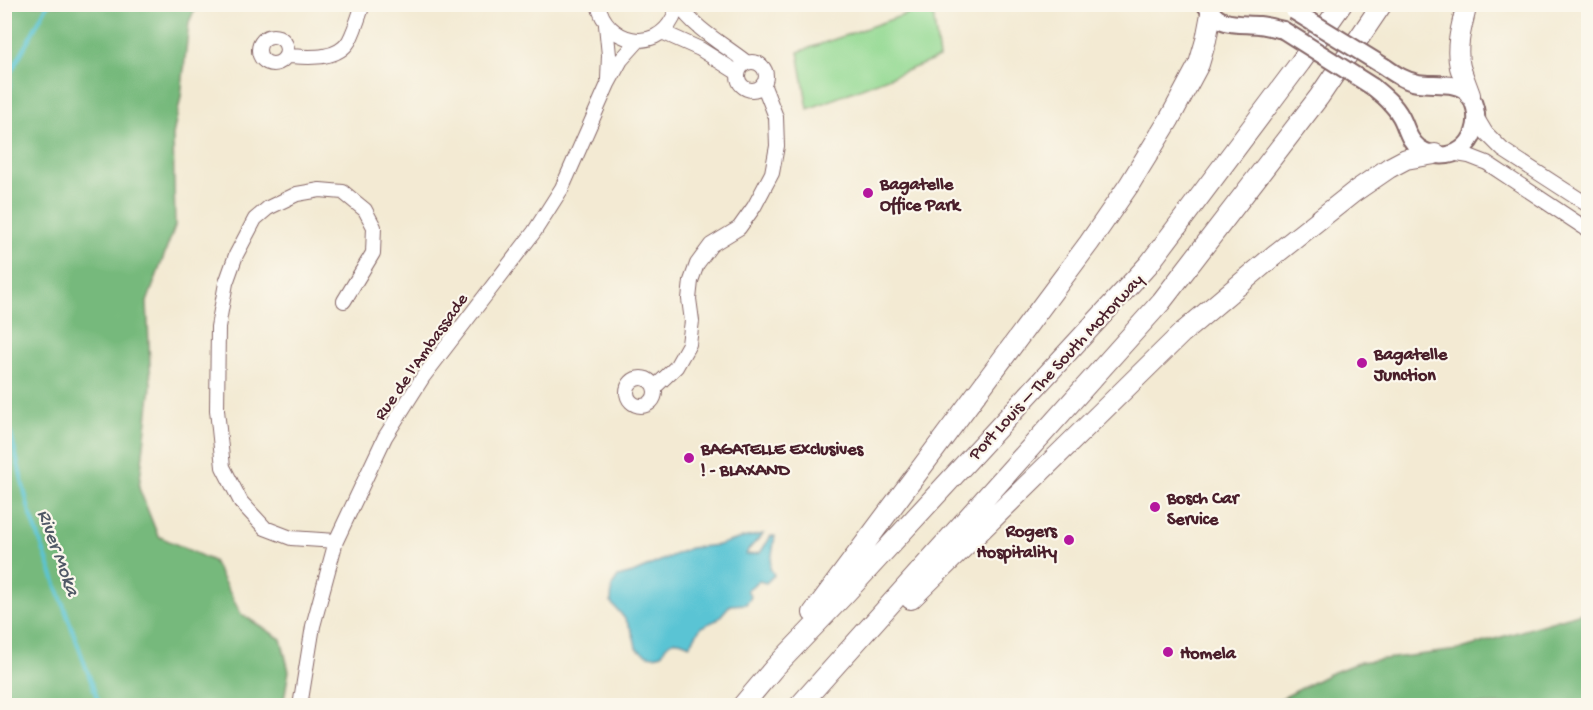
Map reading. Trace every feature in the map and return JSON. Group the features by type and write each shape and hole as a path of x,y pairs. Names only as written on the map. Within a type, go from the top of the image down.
{"highway":[{"name":"Port Louis – The South Motorway","path":"742,705 1149,264 1342,4"},
{"name":"Port Louis – The South Motorway","path":"801,705 1161,302 1319,96 1382,4"},
{"path":"1467,4 1458,51 1460,67 1470,95"},
{"path":"775,667 1089,243 1129,185 1169,120 1199,64 1206,40 1208,9"},
{"path":"801,705 1182,333 1277,252 1354,192 1406,159 1443,154"}],"main road":[{"path":"1208,9 1226,23 1259,25 1283,30 1373,87 1393,104 1411,140 1426,152 1443,154 1458,151 1468,144 1478,118 1470,95 1463,89 1416,83 1398,76 1292,8"}],"street":[{"path":"287,56 324,56 340,50 348,42 363,4"},
{"path":"598,4 606,25 615,34 627,39 639,40 651,38 662,32 674,17 677,4"},
{"path":"677,4 694,24 742,68"},
{"path":"606,25 609,56 608,84"},
{"path":"662,32 742,68 755,62 763,67 766,76 763,84 755,90 746,89 739,82 742,68"},
{"name":"Rue de l'Ambassade","path":"300,705 313,626 336,541 385,437 423,377 534,232 562,188 621,60 639,40"},
{"path":"655,387 676,367 689,344 692,321 689,299 697,264 711,245 739,228 754,207 772,173 777,146 776,117 763,84"},
{"path":"1478,118 1486,133 1503,150 1588,205"},
{"path":"1443,154 1469,156 1487,163 1588,230"},
{"path":"336,541 291,538 265,528 241,502 223,467 217,410 218,327 226,283 236,255 255,219 268,208 297,194 320,190 343,192 365,210 374,227 373,252 344,301"}],"green space":[{"path":"4,5 197,5 189,22 181,97 173,135 175,226 147,302 151,386 139,488 158,536 213,561 241,614 281,639 289,671 283,705 5,705"},
{"path":"932,5 939,58 808,109 798,52"},
{"path":"1588,611 1588,705 1269,705 1329,674 1360,662 1458,650"}],"water":[{"path":"763,534 746,555 760,553 771,536 775,536 770,568 774,575 766,583 759,581 747,590 751,597 746,604 730,605 717,620 701,627 690,645 681,641 673,641 664,648 662,654 655,656 636,648 628,624 611,603 612,586 618,577 633,573 690,548 718,545"}],"waterway":[{"name":"River Moka","path":"4,205 10,74 48,4"},
{"name":"River Moka","path":"4,405 29,510 100,706"}],"place":[{"name":"Bagatelle Office Park","path":"868,193"},
{"name":"Bagatelle Junction","path":"1362,363"},
{"name":"BAGATELLE Exclusives ! - BLAXAND","path":"689,458"},
{"name":"Bosch Car Service","path":"1155,507"},
{"name":"Rogers Hospitality","path":"1069,540"},
{"name":"Homela","path":"1168,652"}]}
